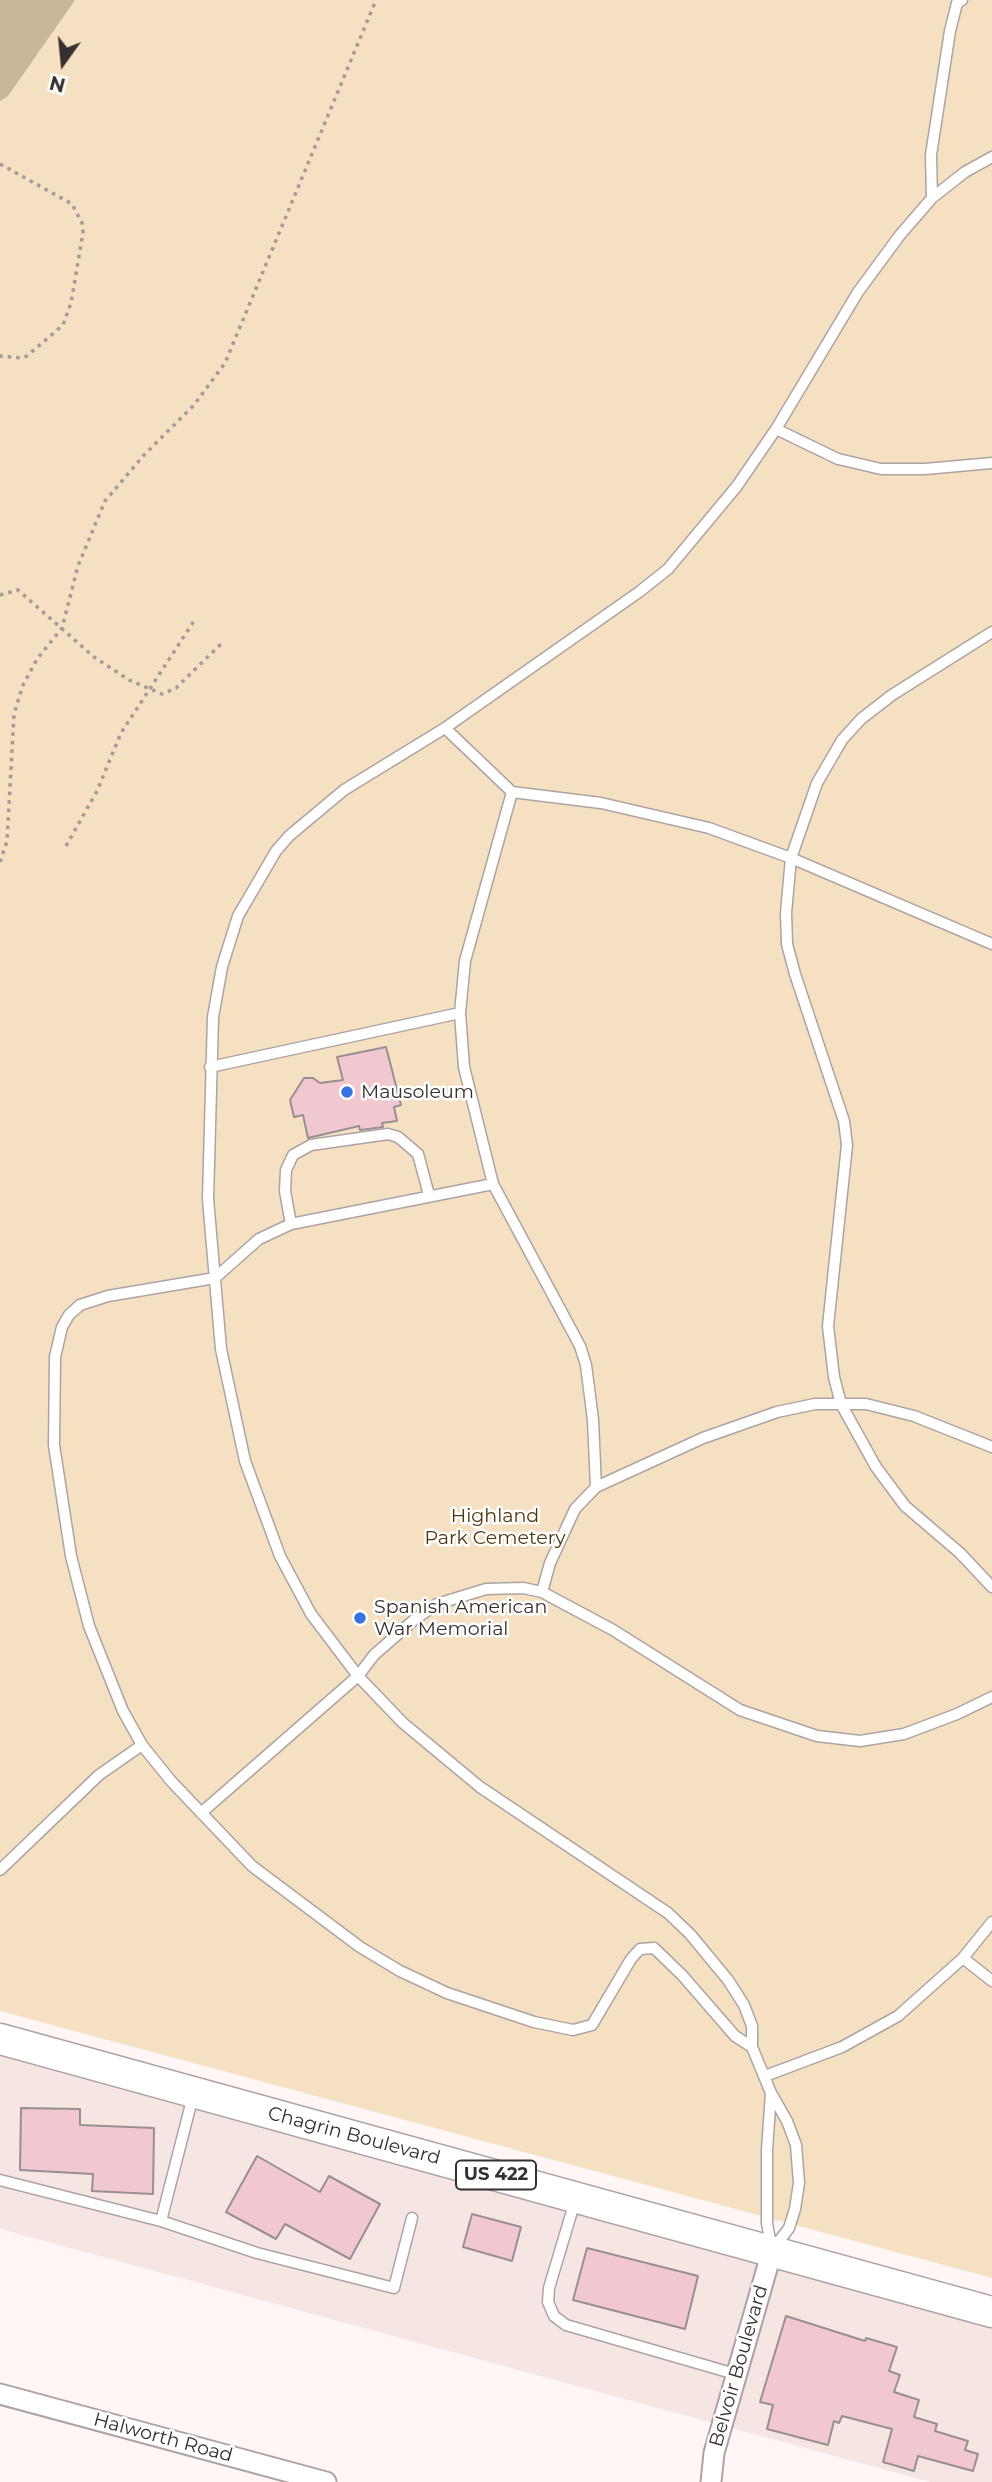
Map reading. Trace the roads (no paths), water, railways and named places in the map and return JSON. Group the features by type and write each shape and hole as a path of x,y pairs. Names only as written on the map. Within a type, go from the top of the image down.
{"main road":[{"name":"Chagrin Boulevard","path":"0,2039 992,2312"}],"street":[{"name":"Belvoir Boulevard","path":"711,2482 714,2453 772,2251"},
{"name":"Halworth Road","path":"0,2394 326,2482"}],"lane":[{"path":"932,198 931,155 959,1"},
{"path":"772,2251 793,2218 799,2174 796,2145 788,2121 771,2093 752,2047 752,2026 744,2005 710,1957 668,1913 480,1787 403,1723 358,1676 298,1592 256,1497 224,1372 208,1199 210,1067 216,992 238,916 276,851 324,804 445,728 668,569 714,517 776,429 858,292 932,198 965,172 992,157"},
{"path":"776,429 838,459 881,469 925,469 992,463"},
{"path":"992,632 892,695 861,719 842,740 817,783 791,858 786,902 788,944 844,1121 847,1145 828,1299 830,1352 841,1404 876,1466 905,1506 960,1553 992,1587"},
{"path":"445,728 512,792 656,814 709,828 791,858 992,944"},
{"path":"512,792 465,961 460,1013 464,1067 493,1184 574,1335 586,1364 593,1420 596,1487"},
{"path":"210,1067 460,1013"},
{"path":"291,1224 285,1191 286,1170 293,1155 311,1145 388,1134 398,1137 418,1154 429,1195"},
{"path":"493,1184 291,1224 259,1239 215,1278 87,1302 69,1315 57,1341 54,1445 71,1556 98,1653 142,1745 201,1813 252,1866 323,1921 400,1971 447,1993 534,2022 580,2031 592,2025 631,1959 647,1947 654,1948 736,2036 752,2047"},
{"path":"542,1592 550,1563 575,1509 596,1487 704,1438 777,1412 815,1404 866,1404 889,1409 992,1447"},
{"path":"201,1813 358,1676 365,1664 384,1646 437,1604 486,1589 523,1588 542,1592 613,1630 740,1710 807,1734 860,1741 904,1734 957,1714 992,1697"},
{"path":"0,1870 99,1775 142,1745"},
{"path":"765,2076 842,2047 898,2016 963,1958 992,1922"},
{"path":"963,1958 992,1981"},
{"path":"161,2221 194,2092"},
{"path":"771,2093 767,2119 767,2213 772,2251"},
{"path":"0,2180 161,2221 257,2253 394,2288 412,2218"},
{"path":"576,2197 549,2288 548,2302 554,2316 566,2325 736,2374"}],"place":[{"name":"Mausoleum","path":"347,1092"},
{"name":"Spanish American War Memorial","path":"360,1618"}],"park label":[{"name":"Highland Park Cemetery","path":"495,1527"}]}
